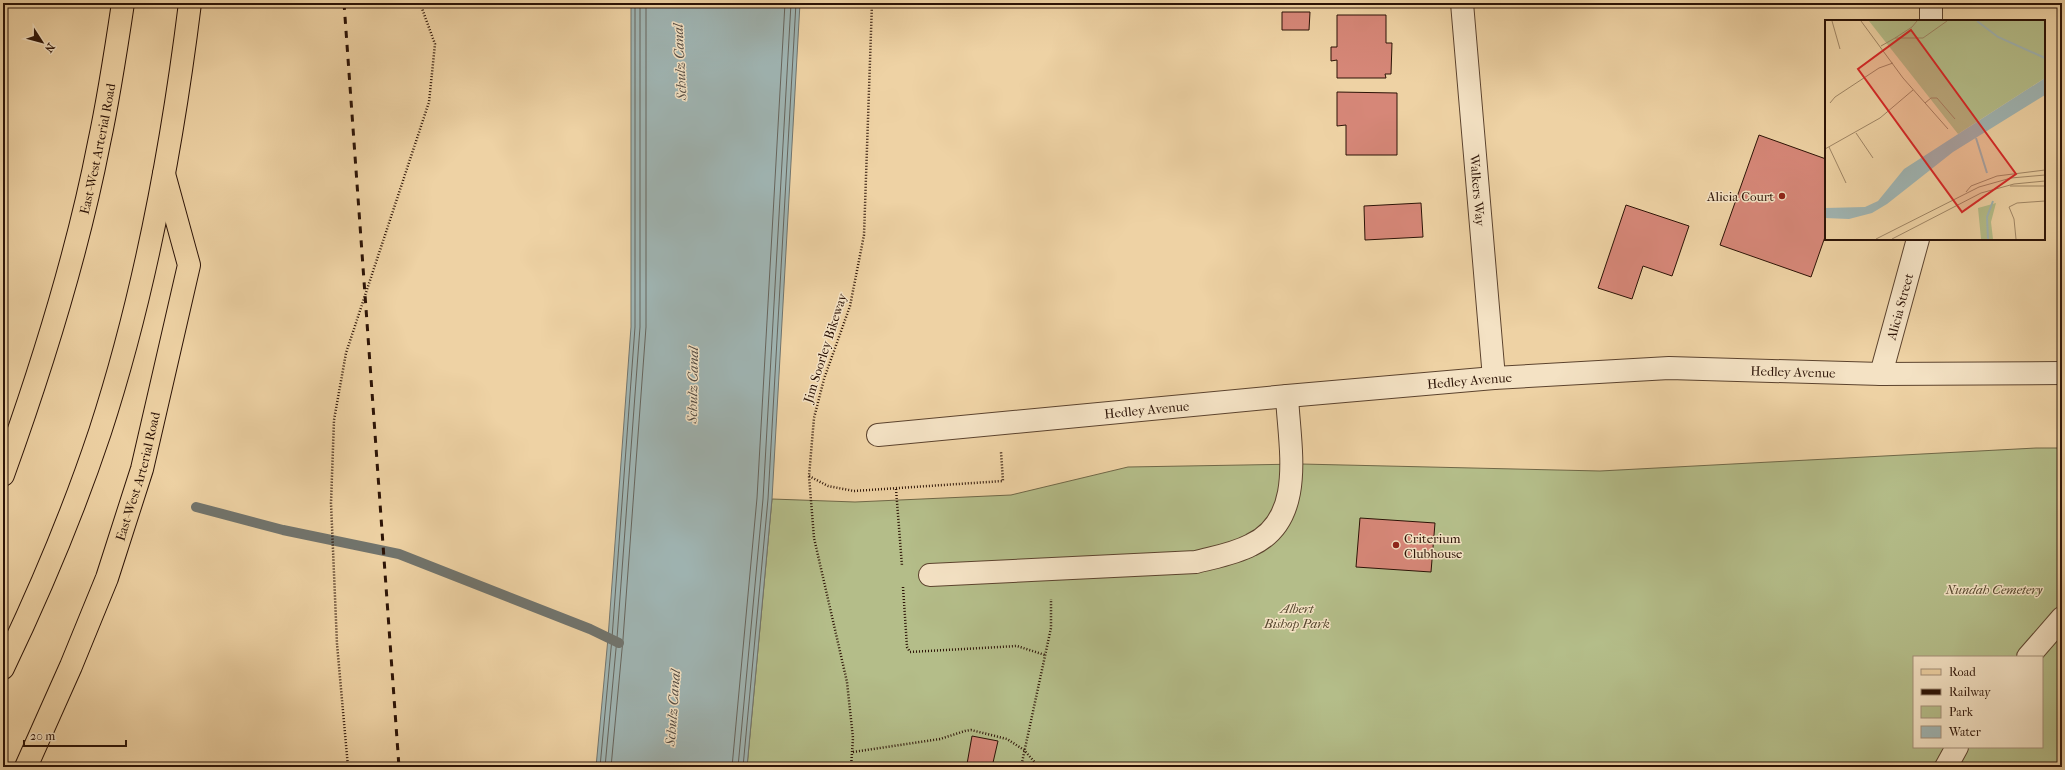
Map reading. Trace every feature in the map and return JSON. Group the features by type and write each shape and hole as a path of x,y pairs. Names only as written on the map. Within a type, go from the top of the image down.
{"main road":[{"name":"East-West Arterial Road","path":"3,475 34,387 78,234 99,144 123,3"},
{"name":"East-West Arterial Road","path":"3,668 31,610 67,523 100,432 128,337 164,174 180,85 190,3"},
{"name":"East-West Arterial Road","path":"26,767 71,666 107,578 142,469 188,265 164,174"}],"street":[{"name":"Walkers Way","path":"1462,3 1494,378"},
{"path":"1931,3 1931,20"},
{"name":"Alicia Street","path":"1881,374 1918,240"},
{"name":"Hedley Avenue","path":"878,435 1494,378 1669,368 1881,374 2062,373"},
{"path":"930,575 1196,562 1235,552 1258,540 1278,523 1285,509 1291,488 1287,396"},
{"path":"2029,656 2062,618"},
{"path":"1946,767 1956,748"}],"path":[{"path":"348,767 337,644 331,503 334,420 346,353 428,102 435,44 420,3"},
{"name":"Jim Soorley Bikeway","path":"851,767 852,721 848,682 814,538 809,476 814,418 824,379 850,306 864,235 872,3"},
{"path":"809,476 828,486 854,492 1003,481 1000,423"},
{"path":"896,489 902,572"},
{"path":"1021,767 1051,628 1050,570"},
{"path":"903,580 907,647 910,652 1017,646 1046,655"},
{"path":"852,752 940,739 968,730 1002,737 1024,750 1039,767"}],"green space":[{"name":"Albert Bishop Park","path":"2036,448 2062,448 2062,767 747,767 772,499 855,502 1011,495 1128,467 1301,464 1600,471"}],"water":[{"name":"Schulz Canal","path":"631,3 800,3 772,499 747,767 596,767 608,638 631,327"}],"building":[{"path":"1282,12 1310,12 1309,30 1282,30"},
{"path":"1337,15 1386,15 1386,43 1392,43 1391,74 1385,74 1386,78 1337,78 1337,60 1331,61 1331,47 1337,47"},
{"path":"1337,92 1397,93 1397,155 1346,155 1346,125 1337,126"},
{"name":"Alicia Court","path":"1759,135 1825,159 1825,237 1811,277 1720,245"},
{"path":"1421,203 1423,237 1365,240 1364,206"},
{"path":"1626,205 1689,226 1672,276 1643,266 1632,299 1598,288"},
{"name":"Criterium Clubhouse","path":"1360,518 1435,523 1431,572 1356,567"},
{"path":"972,736 998,741 992,767 967,764"}],"waterway":[{"path":"196,507 283,530 399,554 590,629 619,643"}],"railway":[{"path":"344,3 399,767"}],"place":[{"name":"Alicia Court","path":"1782,196"},
{"name":"Criterium Clubhouse","path":"1396,545"}],"park label":[{"name":"Nundah Cemetery","path":"1994,589"}]}
